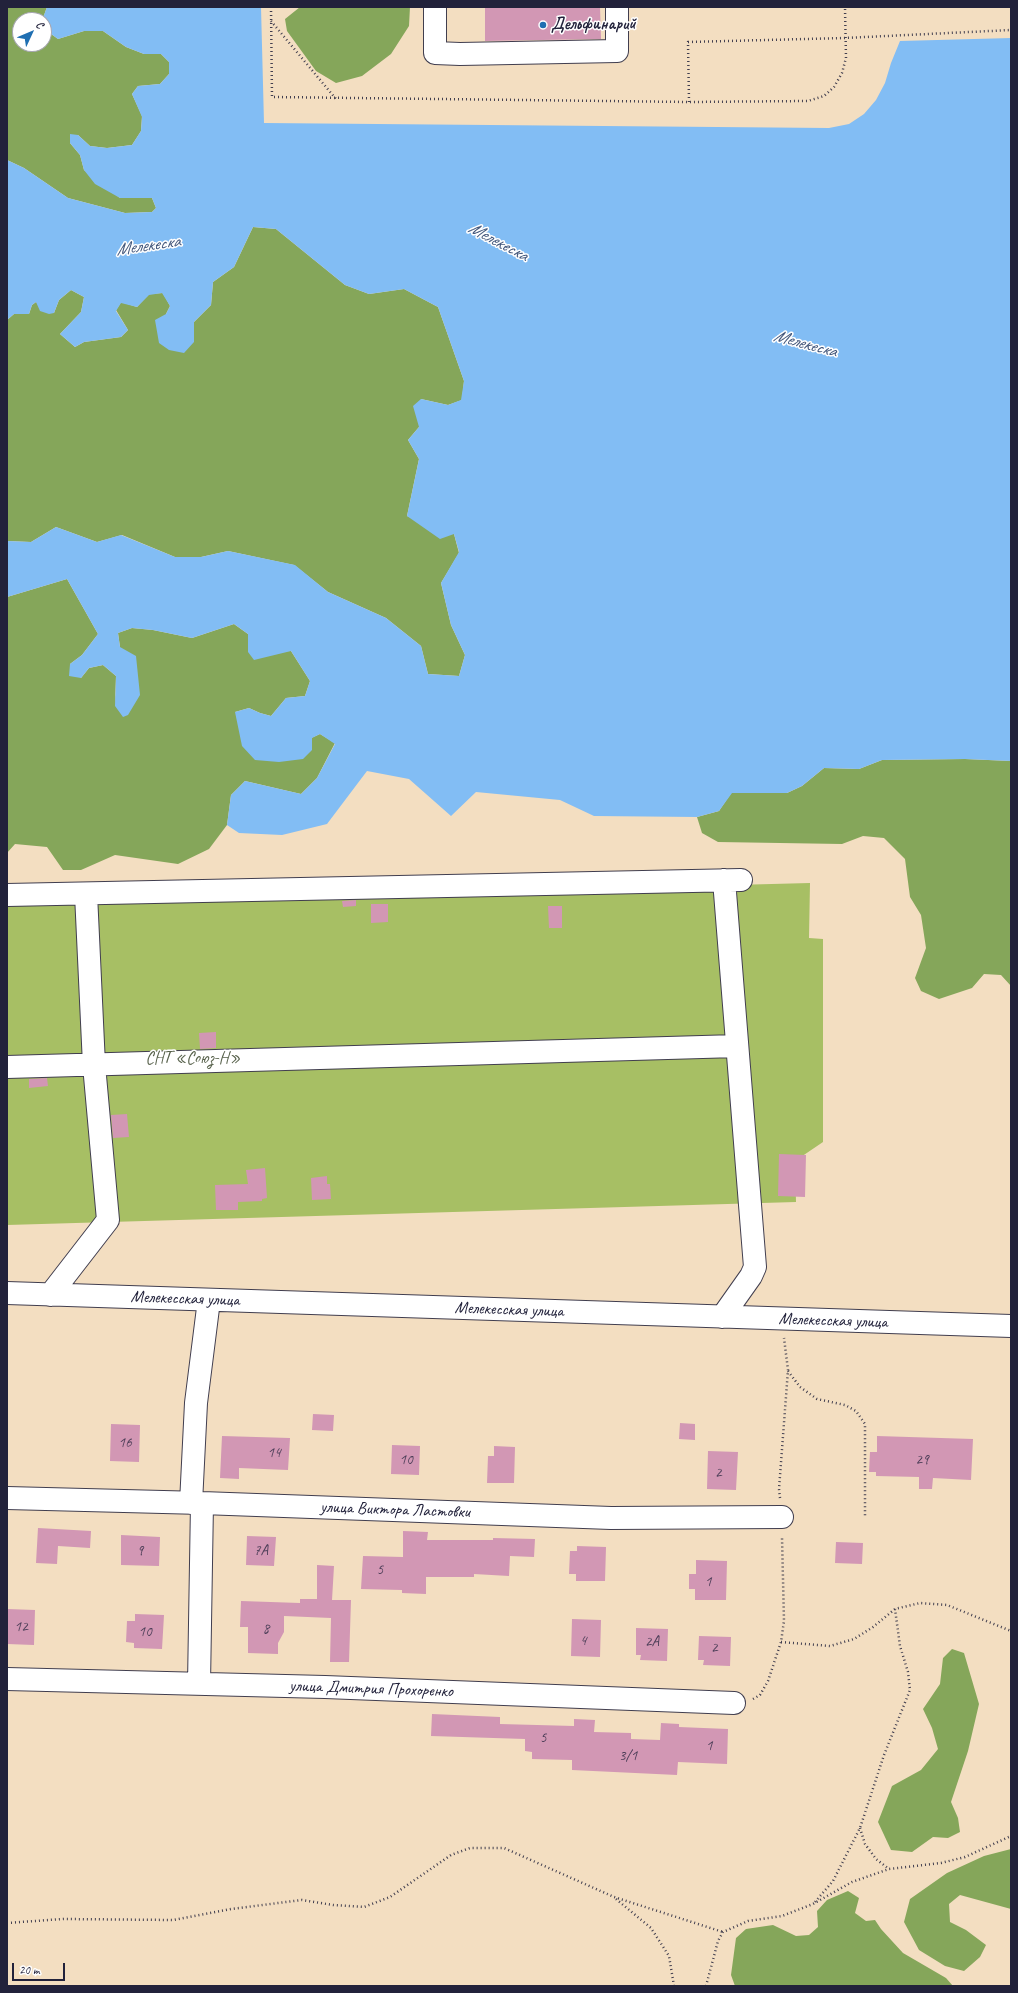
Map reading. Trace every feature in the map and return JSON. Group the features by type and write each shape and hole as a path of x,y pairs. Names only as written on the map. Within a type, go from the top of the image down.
{"street":[{"path":"436,7 435,53 460,54 617,51 617,7"},
{"path":"7,895 732,880 737,1046 755,1267 751,1276 722,1317"},
{"path":"50,1295 108,1220 94,1065 86,894"},
{"path":"7,1067 737,1046"},
{"name":"Мелекесская улица","path":"7,1293 1011,1326"},
{"path":"198,1684 196,1403 209,1300"},
{"name":"улица Виктора Ластовки","path":"7,1498 197,1503 611,1518 782,1517"},
{"name":"улица Дмитрия Прохоренко","path":"7,1679 325,1686 734,1703"}],"path":[{"path":"271,7 272,97 336,99 690,102 808,101 824,96 834,87 842,73 846,58 845,7"},
{"path":"271,21 336,99"},
{"path":"690,102 688,42 845,38 1011,30"},
{"path":"788,1370 800,1387 817,1399 845,1405 856,1411 865,1424 865,1518"},
{"path":"782,1642 830,1646 854,1639 873,1627 895,1609 920,1603 947,1605 1011,1631"},
{"path":"814,1904 833,1881 860,1828 884,1755 910,1690 908,1672 900,1646 895,1609"},
{"path":"860,1828 865,1844 876,1859 889,1869"},
{"path":"706,1986 718,1941 723,1932 748,1921 782,1916 814,1904 852,1882 889,1869 941,1863 965,1857 1011,1836"},
{"path":"7,1923 63,1919 173,1920 231,1909 302,1900 333,1905 364,1907 390,1897 451,1855 470,1848 504,1848 614,1897 723,1932"},
{"path":"614,1897 651,1928 669,1956 674,1986"}],"green space":[{"path":"7,7 47,7 45,12 12,12 12,52 52,52 52,35 58,39 84,31 103,31 126,47 144,54 161,54 169,62 169,74 160,84 138,86 132,94 142,116 141,131 132,145 107,148 90,146 78,135 70,143 80,155 84,170 120,198 152,198 156,208 152,212 125,213 68,198 24,168 7,160"},
{"path":"300,7 410,7 409,26 391,54 362,76 336,83 316,71 287,31 285,19"},
{"path":"253,227 276,229 345,285 369,294 404,289 438,307 464,381 462,400 448,405 421,399 419,427 408,440 419,459 407,516 454,534 459,553 441,583 451,625 465,655 459,676 428,674 421,646 386,618 328,592 294,565 228,551 201,557 175,557 122,535 97,542 56,527 31,542 7,541 7,320 14,314 29,314 32,305 36,302 54,313 59,300 71,290 84,297 81,312 60,334 75,347 84,342 121,337 128,330 116,310 121,302 137,307 149,294 163,293 170,306 166,314 194,342 194,322 211,305 213,282 234,267"},
{"path":"67,579 98,634 82,655 70,664 81,678 89,668 103,665 116,676 115,706 120,647 118,633 132,628 153,630 192,638 234,624 248,634 248,652 291,651 310,681 305,696 286,698 271,716 249,708 235,712 311,738 320,734 335,743 317,778 301,794 245,781 231,795 227,825 209,849 178,864 115,855 81,870 63,870 47,847 15,844 7,853 7,597"},
{"path":"965,759 1011,761 1011,986 1001,975 984,974 972,988 939,999 921,991 915,978 926,948 921,915 910,897 905,859 884,838 863,836 842,844 718,842 702,833 697,817 719,811 731,793 787,793 802,786 824,768 859,769 882,760"},
{"name":"СНТ «Союз-Н»","path":"810,883 809,938 823,939 823,1142 795,1161 796,1202 7,1225 7,904"},
{"path":"952,1649 964,1653 979,1704 968,1751 951,1802 958,1818 960,1832 948,1838 933,1837 912,1852 891,1850 878,1822 892,1786 921,1770 938,1749 932,1728 923,1709 940,1684 943,1658"},
{"path":"1011,1849 1011,1909 960,1895 949,1904 950,1922 966,1930 986,1945 980,1957 964,1971 945,1966 919,1950 904,1922 910,1899 947,1873 984,1856"},
{"path":"848,1891 859,1898 855,1913 866,1921 875,1920 881,1929 903,1953 946,1978 953,1986 735,1986 731,1975 736,1938 746,1929 773,1925 796,1936 809,1935 818,1927 817,1911 827,1900"}],"water":[{"name":"Мелекеска","path":"47,7 261,7 264,123 829,128 849,124 864,114 876,100 885,83 900,41 1011,38 1011,761 965,759 882,760 859,769 824,768 802,786 787,793 732,793 719,811 697,817 594,816 560,800 476,792 451,816 409,779 367,771 327,824 282,835 239,833 227,825 231,795 245,781 301,794 317,778 335,744 320,734 312,738 312,750 303,759 279,762 255,760 242,746 235,712 249,708 271,716 286,698 305,696 310,681 291,651 254,660 248,652 248,634 234,624 192,638 153,630 132,628 118,633 120,647 136,656 140,695 128,715 123,717 115,706 116,676 103,665 89,668 81,678 69,676 70,664 82,655 98,634 67,579 7,597 7,541 31,542 56,527 97,542 121,535 175,557 201,557 228,551 295,565 328,592 386,618 421,646 428,674 459,676 465,655 451,625 441,583 459,552 454,534 440,539 407,516 419,459 408,440 419,427 413,406 421,399 448,405 461,400 464,381 438,307 404,289 369,294 345,285 276,229 253,227 234,267 213,282 211,305 194,322 194,342 184,353 169,350 159,343 155,320 166,314 170,306 162,293 149,295 137,307 121,303 116,311 128,330 121,337 84,342 75,347 60,334 81,312 84,297 71,290 59,300 54,313 49,314 40,311 36,302 32,305 29,314 14,314 7,320 7,160 24,168 68,198 125,213 152,212 156,208 152,198 120,198 95,184 84,170 80,155 70,143 70,134 78,135 90,146 107,148 132,145 141,131 142,117 132,94 138,86 160,84 169,74 169,62 161,54 144,54 126,47 103,31 84,31 58,39 52,35 52,12 45,12"}],"building":[{"name":"Дельфинарий","path":"485,7 600,7 601,39 485,41"},
{"path":"356,900 356,906 343,907 342,901"},
{"path":"371,904 388,904 388,922 371,923"},
{"path":"548,906 562,906 562,928 549,928"},
{"path":"216,1032 216,1048 200,1049 199,1033"},
{"path":"47,1078 48,1086 29,1088 29,1079"},
{"path":"127,1114 129,1137 113,1138 111,1115"},
{"path":"779,1154 806,1155 805,1197 778,1196"},
{"path":"265,1168 267,1198 262,1199 262,1201 238,1202 238,1210 216,1210 215,1185 248,1184 246,1170"},
{"path":"327,1176 327,1184 330,1184 331,1199 312,1200 311,1178"},
{"path":"313,1414 334,1415 333,1431 312,1430"},
{"path":"680,1423 695,1424 695,1440 679,1439"},
{"path":"111,1424 140,1425 139,1462 110,1461"},
{"path":"222,1436 290,1438 288,1470 239,1468 239,1479 220,1478"},
{"path":"877,1436 973,1439 971,1480 933,1478 932,1489 919,1489 919,1477 876,1476 876,1472 869,1472 870,1452 877,1452"},
{"path":"392,1445 420,1446 419,1475 391,1474"},
{"path":"494,1446 515,1447 514,1483 487,1483 488,1456 494,1456"},
{"path":"708,1451 738,1452 736,1490 707,1489"},
{"path":"38,1528 91,1531 90,1548 58,1546 57,1564 36,1563"},
{"path":"403,1531 428,1532 427,1540 493,1540 493,1538 535,1539 534,1557 510,1556 509,1576 474,1574 474,1577 426,1577 426,1594 402,1593 402,1590 361,1589 363,1556 403,1557"},
{"path":"121,1535 160,1537 159,1566 121,1565"},
{"path":"247,1536 276,1537 274,1566 246,1565"},
{"path":"836,1542 863,1543 862,1564 835,1563"},
{"path":"577,1546 606,1547 605,1581 576,1581 576,1574 569,1574 570,1551 577,1551"},
{"path":"696,1560 727,1561 726,1600 695,1600 695,1589 689,1589 689,1574 696,1574"},
{"path":"317,1565 334,1566 332,1600 351,1600 349,1662 330,1662 331,1618 284,1616 284,1632 278,1643 278,1654 248,1653 248,1627 240,1627 241,1601 300,1603 300,1599 317,1599"},
{"path":"7,1609 35,1610 34,1645 7,1644"},
{"path":"135,1614 164,1615 162,1649 134,1648 134,1643 126,1642 127,1621 135,1621"},
{"path":"572,1619 601,1620 600,1657 571,1656"},
{"path":"636,1628 668,1629 667,1661 640,1660 641,1655 636,1655"},
{"path":"699,1636 731,1637 730,1666 703,1665 704,1660 698,1660"},
{"path":"432,1714 500,1717 500,1724 574,1726 574,1719 595,1720 594,1732 631,1733 631,1739 660,1740 661,1723 679,1724 679,1727 728,1729 727,1764 678,1762 677,1775 572,1770 572,1760 532,1759 532,1752 525,1751 525,1739 431,1736"}],"place":[{"name":"Дельфинарий","path":"543,25"}]}
